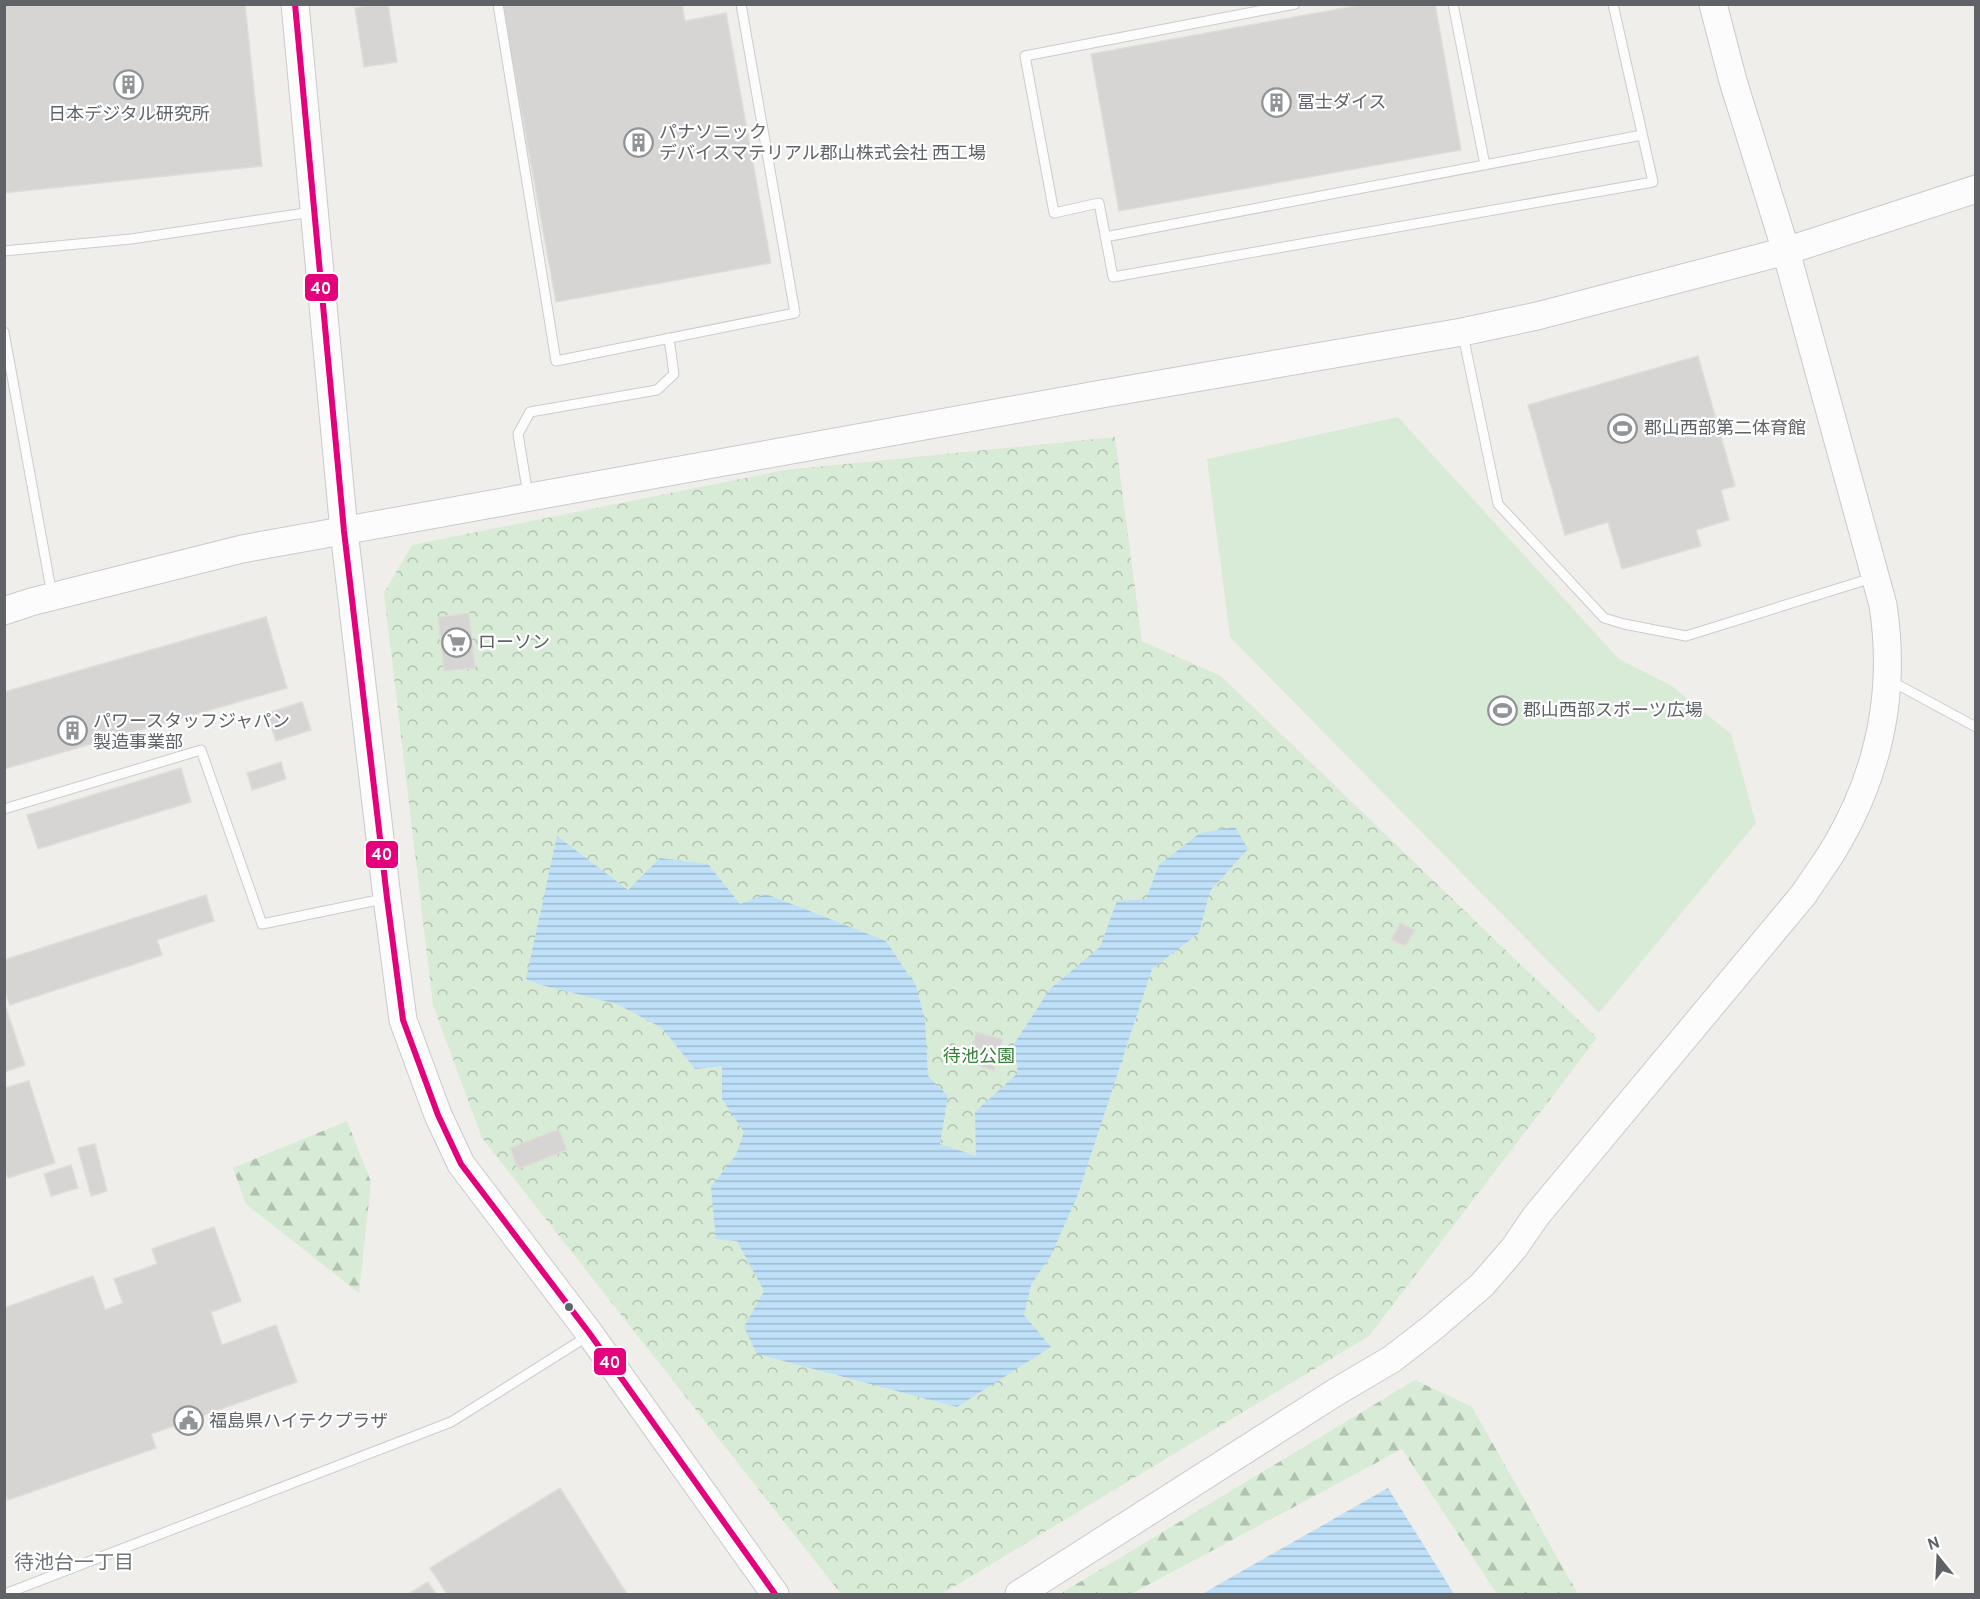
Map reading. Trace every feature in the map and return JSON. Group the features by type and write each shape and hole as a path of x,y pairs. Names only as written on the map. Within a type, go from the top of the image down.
{"street":[{"path":"295,4 345,531 403,1020 438,1115 461,1164 590,1334 775,1594"},
{"path":"1019,1594 1336,1392 1392,1359 1482,1285 1514,1248 1536,1216 1804,894 1837,845 1872,772 1885,705 1887,679 1887,633 1876,577 1786,251 1733,81 1713,4"},
{"path":"4,611 242,549 1107,393 1462,332 1538,316 1786,251 1976,189"}],"lane":[{"path":"498,4 556,361 795,313 741,4"},
{"path":"1295,4 1025,56 1054,213 1099,203 1113,277 1653,182 1613,4"},
{"path":"1453,4 1485,165"},
{"path":"1105,237 1642,135"},
{"path":"4,251 131,239 314,212"},
{"path":"4,332 53,597"},
{"path":"1462,332 1498,504 1604,618 1686,636 1876,577"},
{"path":"529,497 518,434 530,412 657,390 674,374 669,338"},
{"path":"1887,679 1976,726"},
{"path":"4,809 201,750 262,924 387,898"},
{"path":"5,1594 451,1422 590,1334"}],"green space":[{"name":"郡山西部スポーツ広場","path":"1398,417 1619,659 1672,686 1731,734 1756,823 1599,1013 1230,637 1207,459"},
{"name":"待池公園","path":"1115,437 1142,641 1221,676 1597,1038 1369,1336 942,1594 841,1594 482,1138 433,1005 384,593 412,545 785,470"},
{"path":"347,1121 371,1182 359,1293 246,1204 233,1168"},
{"path":"1415,1380 1472,1407 1578,1594 1497,1594 1402,1449 1131,1594 1060,1594"}],"water":[{"path":"1235,827 1248,849 1210,891 1199,933 1152,969 1077,1197 1051,1255 1031,1285 1024,1315 1051,1347 957,1407 757,1354 744,1327 764,1291 737,1241 716,1239 711,1187 736,1155 744,1132 722,1099 722,1066 695,1069 662,1028 617,1004 541,985 526,979 557,836 628,890 660,858 708,864 740,904 766,894 886,941 916,986 925,1020 928,1076 948,1096 940,1144 976,1156 975,1112 1018,1073 1014,1044 1050,989 1100,947 1117,901 1146,899 1159,865 1200,833"},
{"path":"1388,1488 1454,1594 1202,1594"}],"building":[{"name":"日本デジタル研究所","path":"4,4 245,4 262,166 4,193"},
{"path":"388,4 397,62 364,67 355,8"},
{"name":"パナソニック デバイスマテリアル郡山株式会社 西工場","path":"502,4 682,4 685,21 726,13 771,263 556,302"},
{"name":"冨士ダイス","path":"1366,4 1435,4 1461,150 1119,211 1091,54"},
{"path":"1698,356 1735,486 1721,490 1729,520 1696,530 1701,546 1622,569 1608,522 1565,535 1528,405"},
{"name":"ローソン","path":"469,613 475,668 444,671 438,617"},
{"name":"パワースタッフジャパン 製造事業部","path":"266,617 287,688 4,769 4,692"},
{"path":"302,702 311,730 276,741 267,713"},
{"path":"281,762 286,779 252,790 247,773"},
{"path":"181,768 191,802 38,849 27,815"},
{"path":"206,895 214,921 157,940 162,955 10,1005 4,988 4,960"},
{"path":"1400,923 1415,930 1405,946 1391,940"},
{"path":"4,1002 25,1065 4,1072"},
{"path":"976,1032 1003,1039 994,1071 968,1062"},
{"path":"29,1081 55,1163 8,1178 4,1167 4,1088"},
{"path":"559,1129 567,1150 518,1169 510,1148"},
{"path":"95,1144 107,1191 91,1196 78,1148"},
{"path":"71,1165 78,1188 51,1196 44,1174"},
{"path":"214,1227 241,1301 211,1312 222,1345 276,1325 297,1382 151,1434 156,1448 8,1500 4,1490 4,1308 93,1276 105,1310 123,1303 114,1279 157,1264 152,1249"},
{"path":"560,1488 627,1594 447,1594 430,1568"},
{"path":"428,1582 436,1594 408,1594"}],"transit line":[{"name":"40","path":"295,4 344,531 403,1020 438,1115 461,1164 590,1334 775,1594"}],"place":[{"name":"日本デジタル研究所","path":"129,85"},
{"name":"冨士ダイス","path":"1276,102"},
{"name":"パナソニック デバイスマテリアル郡山株式会社 西工場","path":"638,142"},
{"name":"郡山西部第二体育館","path":"1623,428"},
{"name":"ローソン","path":"457,642"},
{"name":"郡山西部スポーツ広場","path":"1502,710"},
{"name":"パワースタッフジャパン 製造事業部","path":"72,731"},
{"name":"福島県ハイテクプラザ","path":"188,1421"}],"district":[{"name":"待池台一丁目","path":"74,1562"}]}
